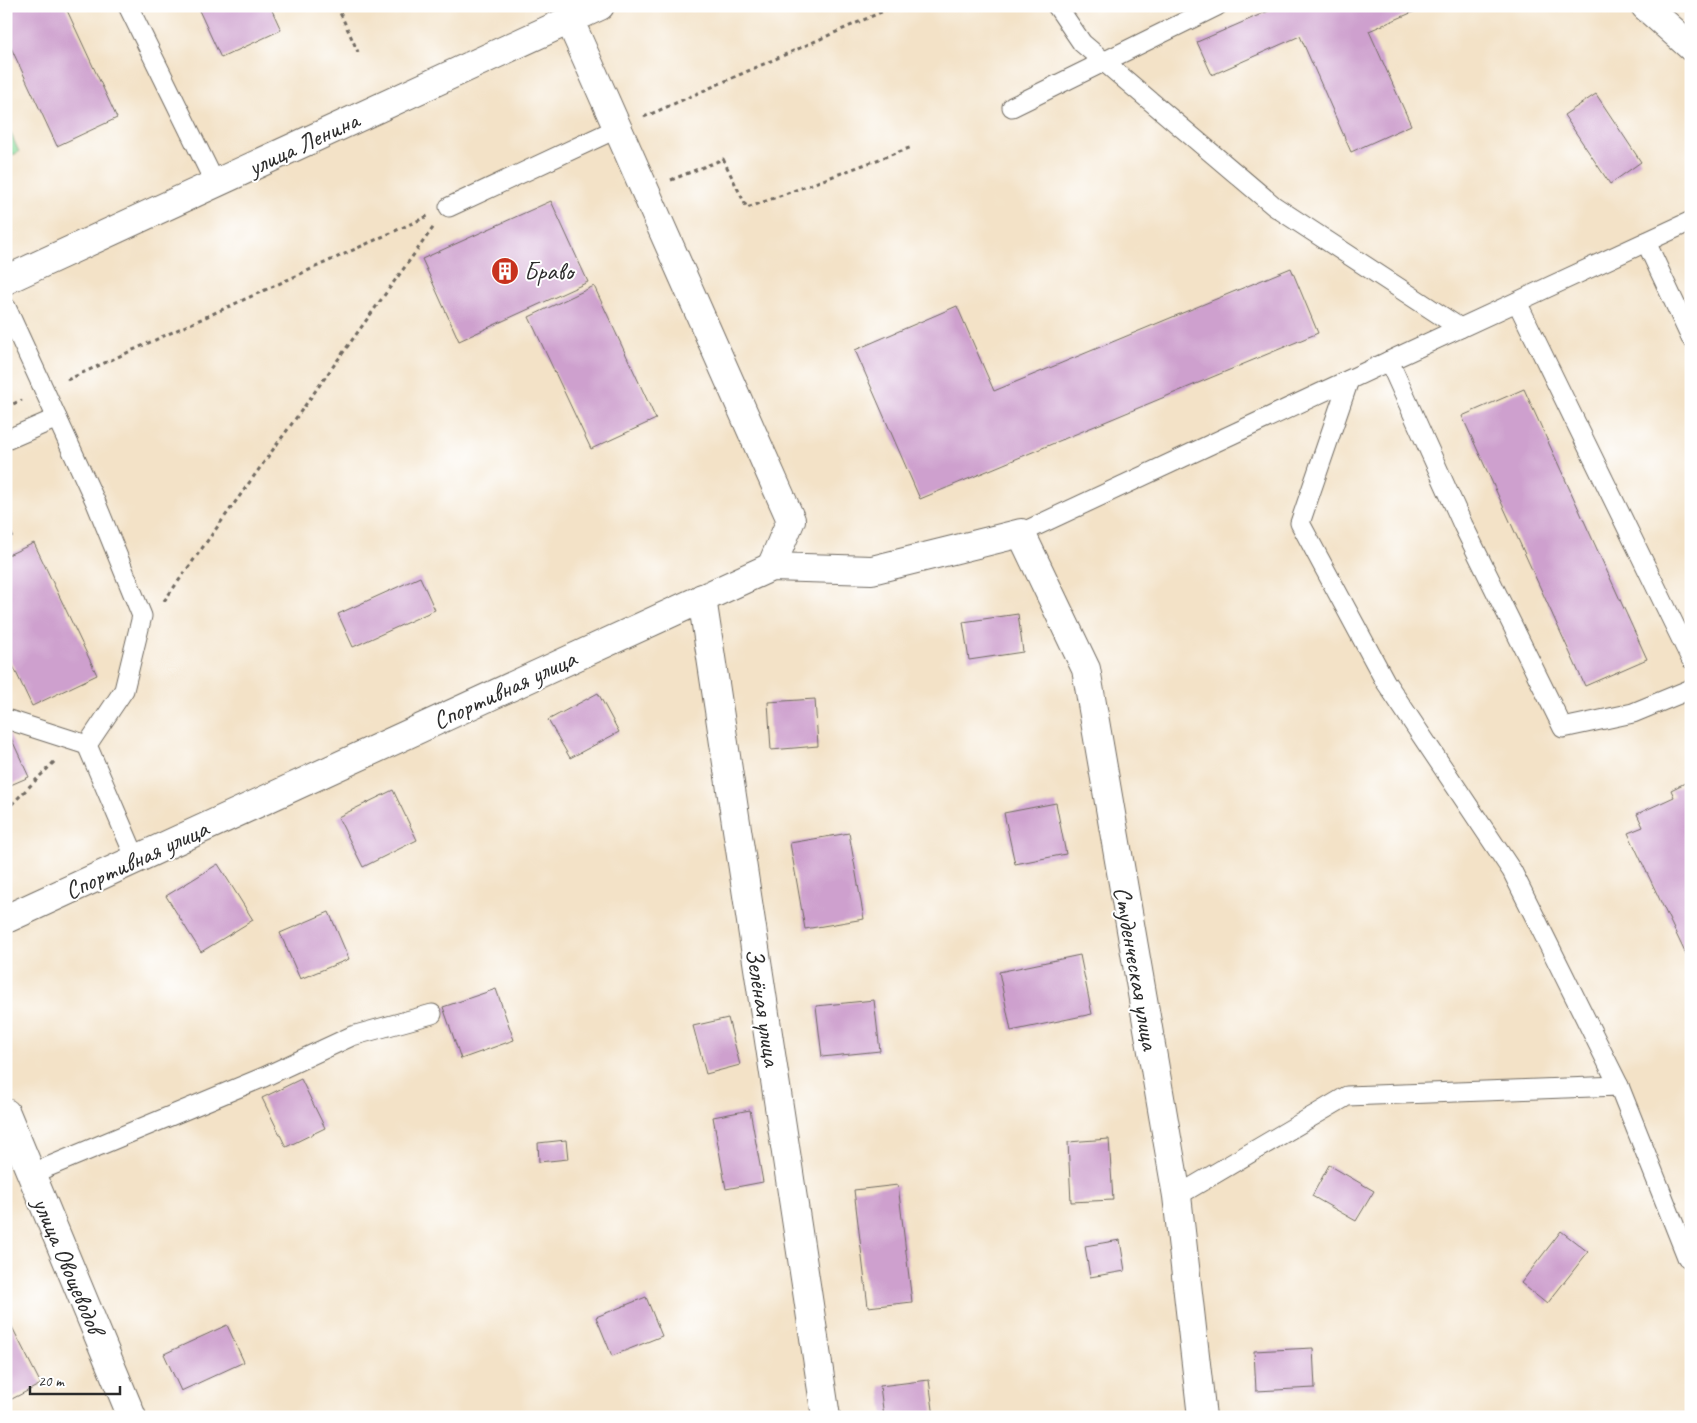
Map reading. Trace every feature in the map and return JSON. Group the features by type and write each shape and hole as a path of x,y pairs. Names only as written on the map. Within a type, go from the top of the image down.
{"street":[{"name":"улица Ленина","path":"6,280 600,6"},
{"path":"1645,6 1691,47"},
{"path":"570,21 791,520 771,567"},
{"name":"Спортивная улица","path":"6,919 771,567 872,570 1021,533"},
{"name":"Студенческая улица","path":"1021,533 1086,669 1177,1196 1202,1417"},
{"name":"Зелёная улица","path":"702,598 826,1417"},
{"name":"улица Овощеводов","path":"6,1113 132,1417"}],"lane":[{"path":"128,6 215,183"},
{"path":"1057,6 1082,44 1274,206 1460,328"},
{"path":"1012,107 1217,6"},
{"path":"449,207 618,128"},
{"path":"1021,533 1691,220"},
{"path":"1646,242 1691,338"},
{"path":"1517,302 1691,660"},
{"path":"6,307 57,418 142,616 124,690 81,743"},
{"path":"1390,361 1463,525 1563,728 1633,713 1691,689"},
{"path":"1349,380 1300,524 1385,681 1512,871 1619,1086 1687,1256"},
{"path":"6,440 57,418"},
{"path":"6,719 81,743 136,859"},
{"path":"30,1174 264,1077 352,1036 432,1014"},
{"path":"1177,1196 1347,1096 1619,1086"}],"path":[{"path":"336,6 358,52"},
{"path":"618,128 895,6"},
{"path":"645,190 723,159 747,208 912,147"},
{"path":"6,407 449,207"},
{"path":"161,606 449,207"},
{"path":"6,810 81,743"}],"green space":[{"path":"6,123 19,152 6,158"}],"building":[{"path":"6,6 65,6 117,118 57,146 6,37"},
{"path":"197,6 270,6 281,30 221,58"},
{"path":"1280,6 1419,6 1420,9 1369,31 1411,125 1351,152 1300,36 1212,75 1197,42"},
{"path":"1596,94 1641,162 1610,184 1564,115"},
{"name":"Браво","path":"551,201 588,282 459,341 422,259"},
{"path":"1291,268 1318,333 920,499 855,350 957,306 994,391"},
{"path":"594,286 656,419 591,449 529,317"},
{"path":"1524,389 1647,659 1585,686 1462,416"},
{"path":"6,521 13,536 6,539"},
{"path":"34,543 97,675 32,706 6,651 6,556"},
{"path":"420,577 435,610 353,647 338,614"},
{"path":"1018,614 1023,652 969,660 963,622"},
{"path":"598,693 619,732 570,758 548,720"},
{"path":"815,699 818,746 771,750 768,702"},
{"path":"6,727 29,777 6,787"},
{"path":"1691,780 1691,965 1628,833 1643,827 1637,814 1674,797 1671,790"},
{"path":"393,790 417,840 363,867 338,817"},
{"path":"1056,803 1066,854 1015,864 1004,813"},
{"path":"849,833 864,919 805,929 790,843"},
{"path":"218,864 253,920 201,952 166,896"},
{"path":"329,912 349,959 300,979 280,933"},
{"path":"1080,955 1092,1014 1011,1031 999,972"},
{"path":"496,989 514,1040 461,1059 443,1007"},
{"path":"874,1000 880,1051 822,1057 816,1006"},
{"path":"728,1018 740,1065 706,1074 693,1026"},
{"path":"301,1079 325,1128 286,1147 262,1098"},
{"path":"750,1110 763,1182 726,1189 713,1117"},
{"path":"1109,1139 1113,1200 1071,1202 1068,1142"},
{"path":"566,1140 568,1159 539,1162 538,1143"},
{"path":"1329,1165 1374,1191 1356,1221 1312,1196"},
{"path":"898,1185 912,1302 868,1307 854,1190"},
{"path":"1561,1231 1588,1252 1547,1304 1521,1283"},
{"path":"1120,1240 1125,1271 1090,1277 1085,1246"},
{"path":"646,1297 662,1336 612,1356 596,1317"},
{"path":"11,1325 41,1384 6,1402 6,1328"},
{"path":"227,1325 244,1362 181,1391 164,1354"},
{"path":"1313,1348 1315,1388 1256,1391 1254,1351"},
{"path":"929,1380 934,1417 884,1417 880,1386"}],"place":[{"name":"Браво","path":"505,271"}]}
